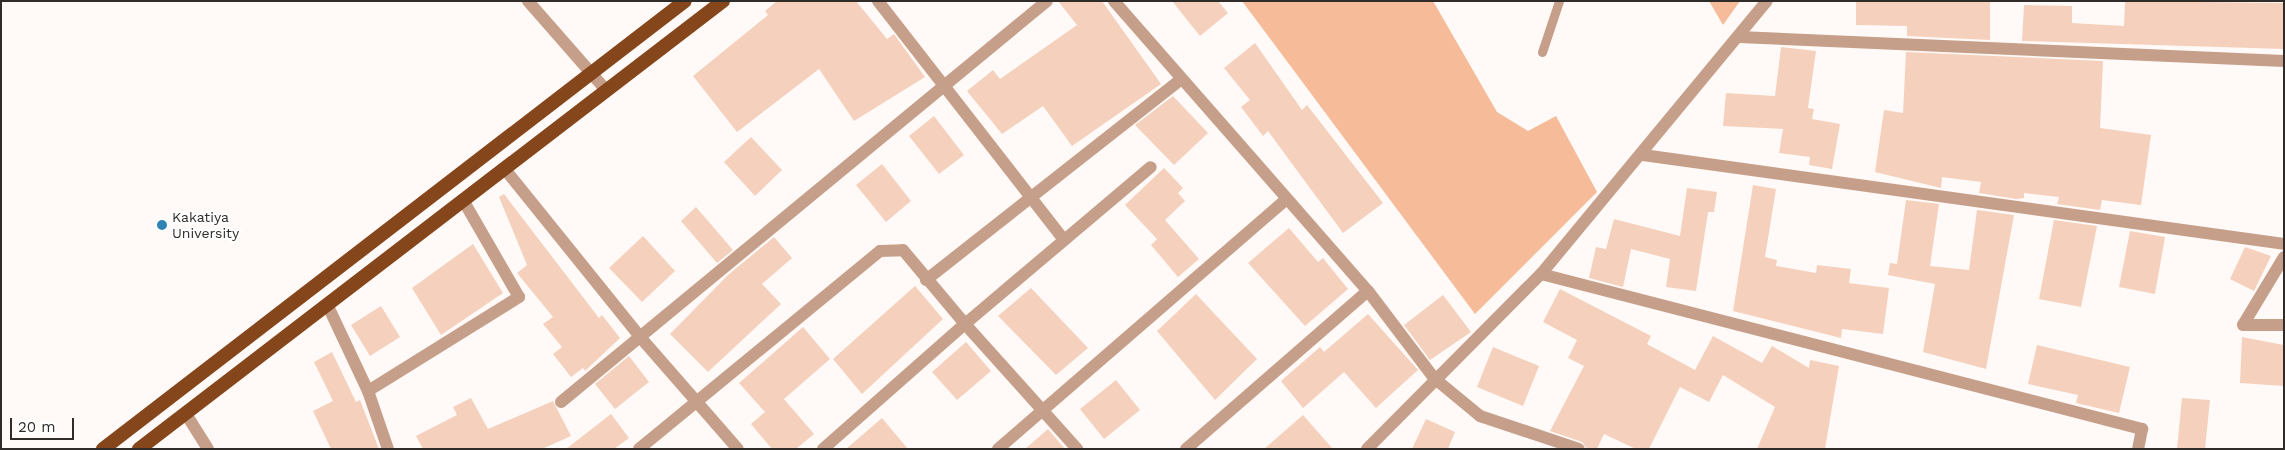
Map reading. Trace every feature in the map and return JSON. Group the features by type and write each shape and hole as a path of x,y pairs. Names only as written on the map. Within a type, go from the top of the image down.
{"highway":[{"path":"103,449 685,1"},
{"path":"139,449 723,1"}],"street":[{"path":"528,1 606,90"},
{"path":"878,1 1064,240"},
{"path":"561,402 641,338 1047,1"},
{"path":"1114,1 1180,80 1368,291 1434,378 1480,416 1579,449"},
{"path":"1367,449 1434,378 1541,274 1642,155 1767,1"},
{"path":"1739,37 2284,61"},
{"path":"926,280 1029,195 1180,80"},
{"path":"1642,155 2284,244"},
{"path":"823,449 965,324 1151,167"},
{"path":"504,168 641,338 738,449"},
{"path":"998,449 1287,198"},
{"path":"368,391 519,297 463,200"},
{"path":"639,449 698,402 806,308 880,251 903,250 926,280 1077,449"},
{"path":"2284,257 2243,324 2284,325"},
{"path":"1541,274 2142,429 2138,449"},
{"path":"1186,449 1368,291"},
{"path":"327,304 368,391 388,449"},
{"path":"186,414 208,449"}],"lane":[{"path":"1542,52 1559,1"}],"shaded area":[{"path":"1242,1 1433,1 1497,112 1528,131 1556,116 1597,192 1475,314"},
{"path":"1709,1 1740,1 1723,25"}],"building":[{"path":"777,1 856,1 887,39 894,34 925,77 854,121 819,69 737,132 693,76 768,15 765,11"},
{"path":"1058,1 1102,1 1161,84 1072,146 1043,106 1002,134 967,91 993,70 1000,79 1077,25"},
{"path":"1172,1 1218,1 1228,13 1200,36"},
{"path":"1856,1 1990,1 1990,40 1907,36 1907,26 1856,25"},
{"path":"2125,1 2284,3 2284,49 2022,41 2024,5 2072,6 2072,23 2124,26"},
{"path":"1255,43 1302,110 1307,105 1383,203 1343,233 1268,131 1263,136 1241,107 1250,100 1224,68"},
{"path":"1781,47 1816,51 1808,108 1814,109 1812,119 1840,124 1832,169 1809,165 1810,157 1779,153 1783,129 1723,126 1726,93 1775,96"},
{"path":"1906,52 2103,61 2100,128 2151,135 2141,205 2102,200 2100,210 2057,204 2059,197 2024,193 2024,198 2016,199 1979,193 1981,182 1942,177 1941,188 1875,172 1884,110 1903,113"},
{"path":"1173,96 1208,133 1174,165 1135,125"},
{"path":"934,116 964,155 939,174 909,136"},
{"path":"751,137 782,170 755,196 724,162"},
{"path":"882,164 911,201 886,222 856,185"},
{"path":"1164,168 1183,188 1178,193 1185,201 1165,220 1199,259 1178,277 1151,245 1157,239 1125,205"},
{"path":"1753,185 1776,189 1765,257 1777,260 1776,266 1816,273 1817,265 1851,269 1849,283 1889,288 1883,334 1842,329 1841,338 1733,311"},
{"path":"1687,188 1717,192 1714,212 1708,212 1696,291 1666,287 1670,259 1631,249 1623,287 1589,278 1596,247 1606,249 1614,219 1680,236"},
{"path":"504,194 599,318 602,315 620,338 585,371 583,368 571,377 553,354 562,347 543,324 553,317 517,273 527,265 499,197"},
{"path":"1906,200 1939,204 1930,266 1969,270 1977,210 2014,215 1986,369 1923,352 1935,284 1888,275 1890,263 1897,264"},
{"path":"696,207 733,250 717,263 681,221"},
{"path":"2054,220 2097,226 2081,307 2039,299"},
{"path":"1289,228 1318,262 1323,258 1348,289 1305,326 1248,263"},
{"path":"2130,231 2165,237 2155,294 2119,287"},
{"path":"643,236 675,271 642,302 609,268"},
{"path":"774,237 792,258 762,284 781,304 708,372 670,334 728,275"},
{"path":"473,244 503,293 441,335 412,288"},
{"path":"2245,247 2271,256 2254,291 2230,279"},
{"path":"915,286 943,319 862,394 833,359"},
{"path":"1031,288 1088,348 1056,375 998,316"},
{"path":"1560,289 1651,336 1647,344 1695,370 1713,336 1762,363 1772,346 1809,368 1810,360 1839,366 1825,449 1757,449 1775,407 1723,375 1709,402 1680,387 1649,449 1636,449 1604,434 1597,449 1587,449 1582,442 1550,431 1584,366 1568,358 1577,340 1543,322"},
{"path":"1196,294 1257,359 1215,400 1157,331"},
{"path":"1443,295 1471,332 1430,360 1404,325"},
{"path":"381,306 400,337 370,356 351,325"},
{"path":"1368,314 1418,370 1376,408 1344,372 1303,408 1281,381 1320,347 1324,352"},
{"path":"803,327 830,359 784,399 814,434 796,449 772,449 751,424 765,412 739,383"},
{"path":"2242,337 2284,345 2284,386 2240,383"},
{"path":"966,342 991,371 957,400 932,372"},
{"path":"2037,345 2130,367 2119,413 2076,403 2078,395 2028,384"},
{"path":"1493,347 1539,366 1523,406 1477,387"},
{"path":"332,352 356,402 360,400 379,449 331,449 313,411 333,401 314,362"},
{"path":"629,356 649,382 615,409 595,384"},
{"path":"1116,380 1140,410 1104,439 1080,409"},
{"path":"471,398 488,429 553,401 571,436 542,449 423,449 416,436 457,415 453,407"},
{"path":"2182,398 2210,400 2205,449 2177,449"},
{"path":"611,414 629,438 614,449 566,449"},
{"path":"1303,415 1333,449 1264,449"},
{"path":"882,418 908,449 846,449"},
{"path":"1426,419 1455,432 1448,449 1412,449"},
{"path":"1048,429 1065,449 1025,449"}],"place":[{"name":"Kakatiya University","path":"162,225"}]}
